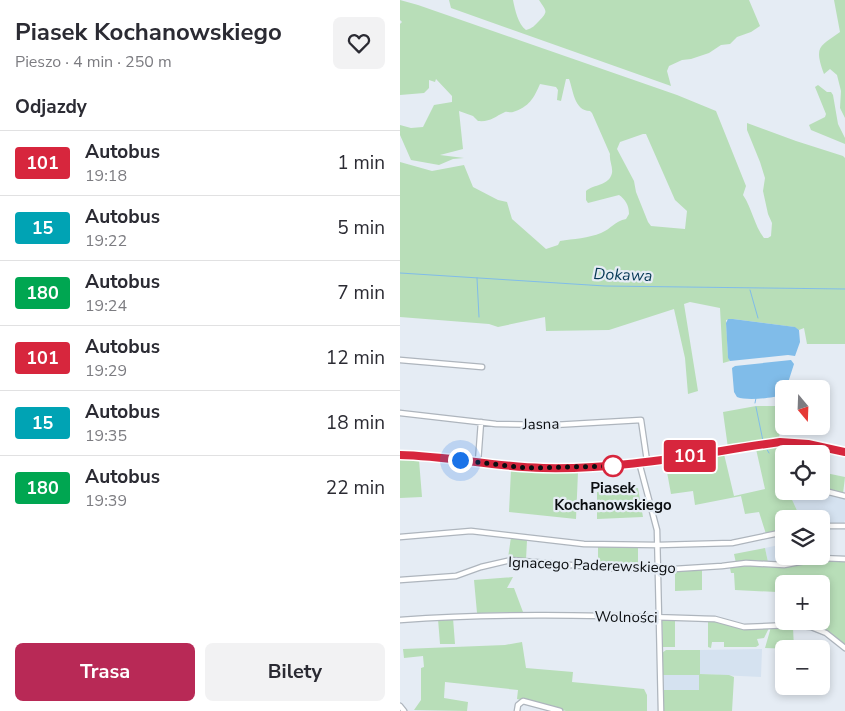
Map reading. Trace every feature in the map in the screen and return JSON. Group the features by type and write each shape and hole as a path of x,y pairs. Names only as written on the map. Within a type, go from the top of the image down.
{"street":[{"path":"400,360 482,367"},
{"name":"Jasna","path":"400,413 496,424 554,425 641,420 647,461"},
{"path":"478,462 481,422"},
{"path":"400,455 418,455 510,467 544,468 601,466 639,462 780,442 845,452"},
{"path":"639,462 657,530 661,711"},
{"path":"830,492 845,496"},
{"path":"830,526 845,526"},
{"path":"400,536 471,531 584,544 658,545 732,543 775,534"},
{"name":"Ignacego Paderewskiego","path":"400,580 456,576 481,567 511,560 586,567 658,570 746,563 784,564 822,558 845,559"},
{"name":"Wolności","path":"400,620 505,615 715,618 744,627 790,625 811,627 826,633 845,648"},
{"path":"517,711 518,704 523,701 560,711"},
{"path":"400,706 404,711"}],"shaded area":[{"path":"830,495 845,499 845,520 843,525 830,525 830,510 797,510 792,500 830,500"},
{"path":"775,546 775,562 768,562 765,548"},
{"path":"762,649 761,677 700,674 700,650"},
{"path":"663,675 699,675 699,690 663,690"}],"green space":[{"path":"400,0 677,95 716,111 746,186 743,195 764,238 771,236 772,223 763,191 765,178 747,130 747,123 843,156 845,158 845,344 807,344 804,328 799,330 794,327 733,319 726,320 728,357 730,361 723,363 720,308 690,302 684,304 698,391 688,394 685,358 674,309 609,330 546,331 545,317 498,327 489,324 400,317 400,162 432,171 464,165 473,187 498,200 507,202 512,219 546,249 558,245 560,241 601,233 619,221 626,219 629,214 626,203 619,195 588,203 586,200 586,191 605,183 610,177 612,171 610,154 592,113 577,104 569,79 566,79 561,101 557,100 558,90 556,87 540,84 527,105 513,112 505,112 489,120 478,121 473,116 459,111 463,149 440,155 464,158 453,159 439,165 411,160 400,135 400,125 411,128 423,127 434,105 452,102 452,96 436,79 435,82 429,80 429,88 424,93 400,95 400,24 402,22 400,20","holes":["646,134 675,200 687,211 685,229 651,226 636,192 634,181 617,149 620,142"]},
{"path":"449,0 513,0 519,21 526,30 535,26 545,13 545,9 539,0 749,0 760,26 751,32 737,37 730,44 721,45 709,53 682,60 669,66 667,71 671,86 451,8"},
{"path":"834,0 845,0 845,118 840,108 841,91 837,75 830,69 824,74 819,58 820,48 823,44 840,32"},
{"path":"818,85 833,95 838,124 845,138 845,144 811,130 809,125 825,117 826,114 815,87"},
{"path":"756,406 775,406 775,435 779,435 779,441 728,448 723,412"},
{"path":"775,446 775,500 792,500 797,510 775,510 775,532 766,534 759,512 745,514 741,496 695,505 693,491 671,494 665,461 724,454 734,496 765,489 756,449"},
{"path":"400,460 419,460 422,497 400,498"},
{"path":"511,470 578,472 576,519 509,512"},
{"path":"830,474 845,477 843,494 830,490"},
{"path":"638,488 643,517 597,519 597,492"},
{"path":"511,537 527,540 526,560 508,558"},
{"path":"598,547 638,547 638,567 598,566"},
{"path":"765,548 768,562 753,560 736,563 734,554"},
{"path":"830,560 845,562 845,648 826,633 816,630 830,630 830,575 775,575 775,592 735,590 734,573 731,573 730,568 755,565 784,567 830,565"},
{"path":"702,570 702,590 675,591 675,571"},
{"path":"513,577 507,588 514,588 523,612 477,613 474,580"},
{"path":"453,618 455,644 440,644 438,619"},
{"path":"662,619 675,619 675,647 663,647"},
{"path":"708,620 721,621 737,627 769,628 764,638 757,639 759,645 756,647 724,647 724,642 712,642 711,648 708,647"},
{"path":"771,627 775,627 775,630 793,630 794,640 775,640 775,648 765,648"},
{"path":"522,642 526,668 573,672 572,682 644,689 647,695 647,711 566,711 517,699 518,690 445,682 444,698 468,702 467,711 414,710 421,700 423,656 404,658 403,649 505,645"},
{"path":"666,650 700,650 700,674 729,675 734,677 732,711 663,711 663,690 699,690 699,675 663,675 662,653"}],"water":[{"path":"728,319 795,327 799,330 800,342 795,356 788,355 730,361 728,358 726,323"},
{"path":"791,360 794,364 789,380 775,380 775,396 753,399 737,397 734,392 732,368 735,366"}],"waterway":[{"name":"Dokawa","path":"400,273 605,286 845,289"},
{"path":"477,278 479,317"},
{"path":"750,290 758,318"},
{"path":"755,403 756,398"},
{"path":"756,407 763,441"},
{"path":"765,446 769,453"}],"bus line":[{"name":"101","path":"400,455 430,456 510,467 577,468 609,466 780,442 808,444 845,452"}],"place":[{"name":"Piasek Kochanowskiego","path":"613,466"}],"route":[{"path":"460,460 526,468 613,466"}]}
